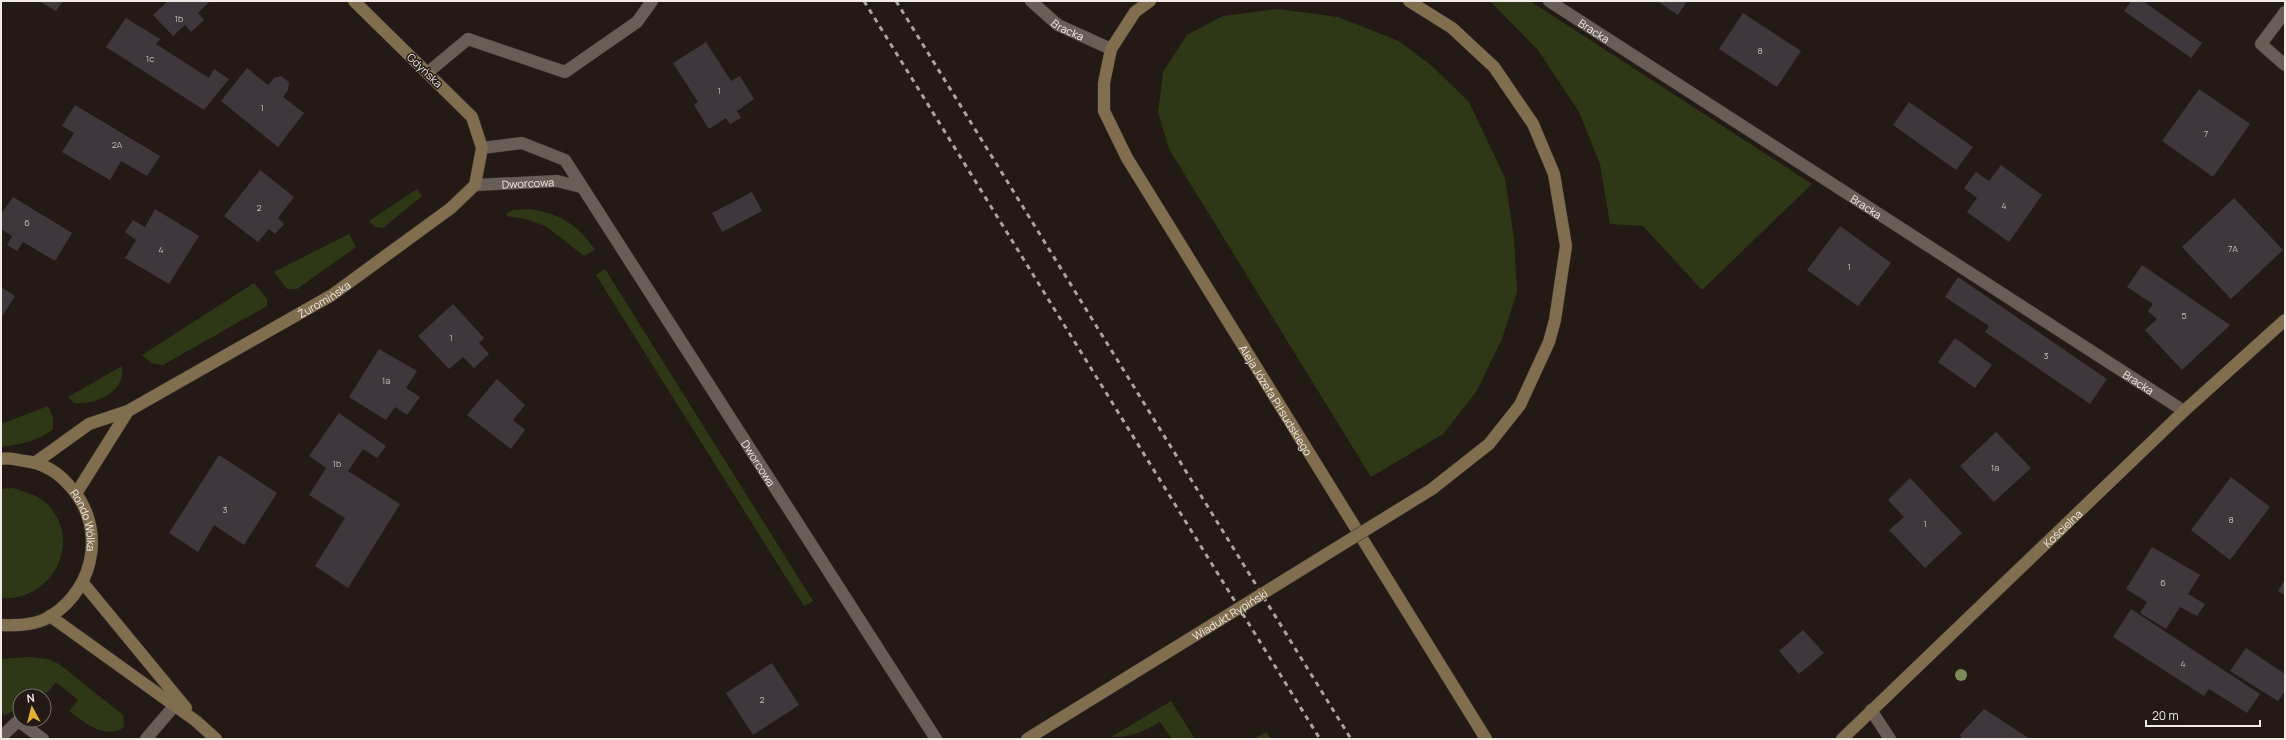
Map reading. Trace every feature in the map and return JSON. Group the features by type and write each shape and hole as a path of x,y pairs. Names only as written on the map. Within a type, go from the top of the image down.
{"main road":[{"name":"Gdyńska","path":"354,1 472,117 482,148"},
{"path":"1111,49 1135,12 1150,1"},
{"name":"Wiadukt Rypiński","path":"1027,739 1432,489 1489,444 1520,405 1549,342 1555,320 1566,246 1554,174 1532,124 1494,67 1452,28 1409,1"},
{"name":"Aleja Józefa Piłsudskiego","path":"1111,49 1104,83 1104,111 1127,158 1486,739"},
{"path":"475,185 482,148"},
{"name":"Żuromińska","path":"36,462 89,424 128,411 332,295 451,208 475,185"},
{"name":"Kościelna","path":"1842,739 2184,411 2285,320"},
{"name":"Żuromińska","path":"77,492 128,411"},
{"name":"Rondo Wólka","path":"1,459 36,462 59,474 77,492 88,513 93,537 91,561 83,583 68,602 50,616 21,626 1,625"},
{"path":"83,583 196,721"},
{"path":"50,616 196,721 216,739"}],"street":[{"path":"427,72 468,39 565,72 637,22 652,1"},
{"name":"Bracka","path":"1031,1 1058,25 1111,49"},
{"name":"Bracka","path":"1549,1 2184,411"},
{"path":"2285,12 2261,44 2285,65"},
{"name":"Dworcowa","path":"482,148 522,143 565,160 936,739"},
{"name":"Dworcowa","path":"475,185 557,181 581,186"},
{"path":"146,739 174,705"},
{"path":"1872,710 1890,739"},
{"path":"4,739 1,737 18,721 43,739"}],"green space":[{"path":"1490,1 1530,1 1812,184 1702,290 1643,226 1610,224 1600,164 1579,112 1538,50"},
{"path":"1278,9 1338,17 1399,41 1433,67 1469,102 1505,178 1514,239 1517,292 1502,339 1476,392 1443,434 1371,477 1169,149 1158,112 1163,72 1187,35 1223,16"},
{"path":"417,189 422,196 383,228 375,227 369,221"},
{"path":"529,209 559,217 575,227 589,241 595,250 584,256 547,227 526,219 507,216 507,213 513,210"},
{"path":"349,234 356,247 297,289 287,289 274,272"},
{"path":"605,269 813,601 804,606 596,275"},
{"path":"254,283 267,299 267,306 163,365 151,363 142,355"},
{"path":"122,366 122,375 119,383 115,390 108,395 92,402 83,403 74,403 68,397"},
{"path":"48,406 53,418 53,429 35,440 1,447 1,424"},
{"path":"13,488 27,492 47,504 58,519 63,535 62,551 57,566 48,580 35,590 19,597 1,598 1,489"},
{"path":"29,657 48,659 59,664 123,715 124,727 117,731 103,731 96,729 82,721 69,711 78,700 56,682 51,688 12,688 12,711 5,716 1,711 1,659"},
{"path":"1171,701 1195,739 1172,739 1160,722 1137,733 1111,737"},
{"path":"1266,732 1271,739 1253,739"}],"building":[{"path":"39,1 63,1 56,11"},
{"path":"168,1 210,1 198,13 204,20 191,32 185,25 173,36 153,15"},
{"path":"1657,1 1687,1 1678,15"},
{"path":"2131,1 2143,1 2202,43 2191,58 2124,11"},
{"path":"1743,13 1801,51 1777,87 1719,49"},
{"path":"126,18 160,39 156,44 209,78 214,69 229,79 204,110 106,47"},
{"path":"706,42 731,81 740,76 754,99 737,111 741,118 730,124 726,118 709,129 694,105 698,102 673,63"},
{"path":"247,68 268,85 274,78 281,76 289,82 288,90 283,97 304,113 278,147 221,101"},
{"path":"2199,89 2250,124 2213,177 2162,141"},
{"path":"1909,102 1973,147 1956,170 1893,125"},
{"path":"75,105 160,156 147,176 121,161 110,180 62,152 74,133 62,126"},
{"path":"2001,165 2042,195 2009,242 1967,212 1977,198 1964,188 1976,172 1989,181"},
{"path":"260,170 294,197 278,218 284,224 275,234 269,229 258,242 224,216"},
{"path":"752,192 762,211 722,232 712,213"},
{"path":"13,197 72,233 55,261 23,242 17,251 7,245 12,236 1,229 1,214"},
{"path":"2234,198 2283,250 2231,299 2182,247"},
{"path":"155,209 199,236 169,284 125,258 136,240 125,232 133,220 145,227"},
{"path":"1840,226 1891,263 1858,306 1807,270"},
{"path":"2142,265 2230,325 2182,370 2145,330 2157,319 2148,311 2153,304 2127,287"},
{"path":"1958,277 2107,379 2090,404 1985,332 1989,326 1945,297"},
{"path":"1,287 15,296 1,318"},
{"path":"453,304 484,338 479,343 489,354 474,368 463,357 449,369 418,336"},
{"path":"1955,338 1992,365 1975,388 1938,362"},
{"path":"379,349 417,371 406,388 420,397 407,415 395,407 386,420 349,397"},
{"path":"497,379 525,405 513,420 525,430 511,449 467,415"},
{"path":"339,413 386,446 377,458 363,449 348,471 400,504 348,588 315,566 345,518 309,495 326,468 309,456"},
{"path":"1996,432 2031,468 1994,502 1960,466"},
{"path":"219,455 277,493 244,545 214,525 198,552 169,533"},
{"path":"2231,477 2270,507 2230,560 2191,530"},
{"path":"1910,478 1962,533 1925,568 1889,530 1904,517 1888,500"},
{"path":"2152,547 2200,575 2188,594 2205,604 2197,616 2180,607 2166,629 2140,613 2147,602 2126,589"},
{"path":"2285,579 2285,595 2278,591"},
{"path":"2131,609 2260,694 2247,713 2209,689 2204,696 2113,637"},
{"path":"1803,630 1824,653 1799,674 1779,651"},
{"path":"2246,648 2285,674 2285,691 2278,701 2230,671"},
{"path":"772,663 799,705 753,735 726,693"},
{"path":"1984,709 2030,739 1962,739 1960,735"}],"railway":[{"path":"864,1 1320,739"},
{"path":"896,1 1351,739"}]}
